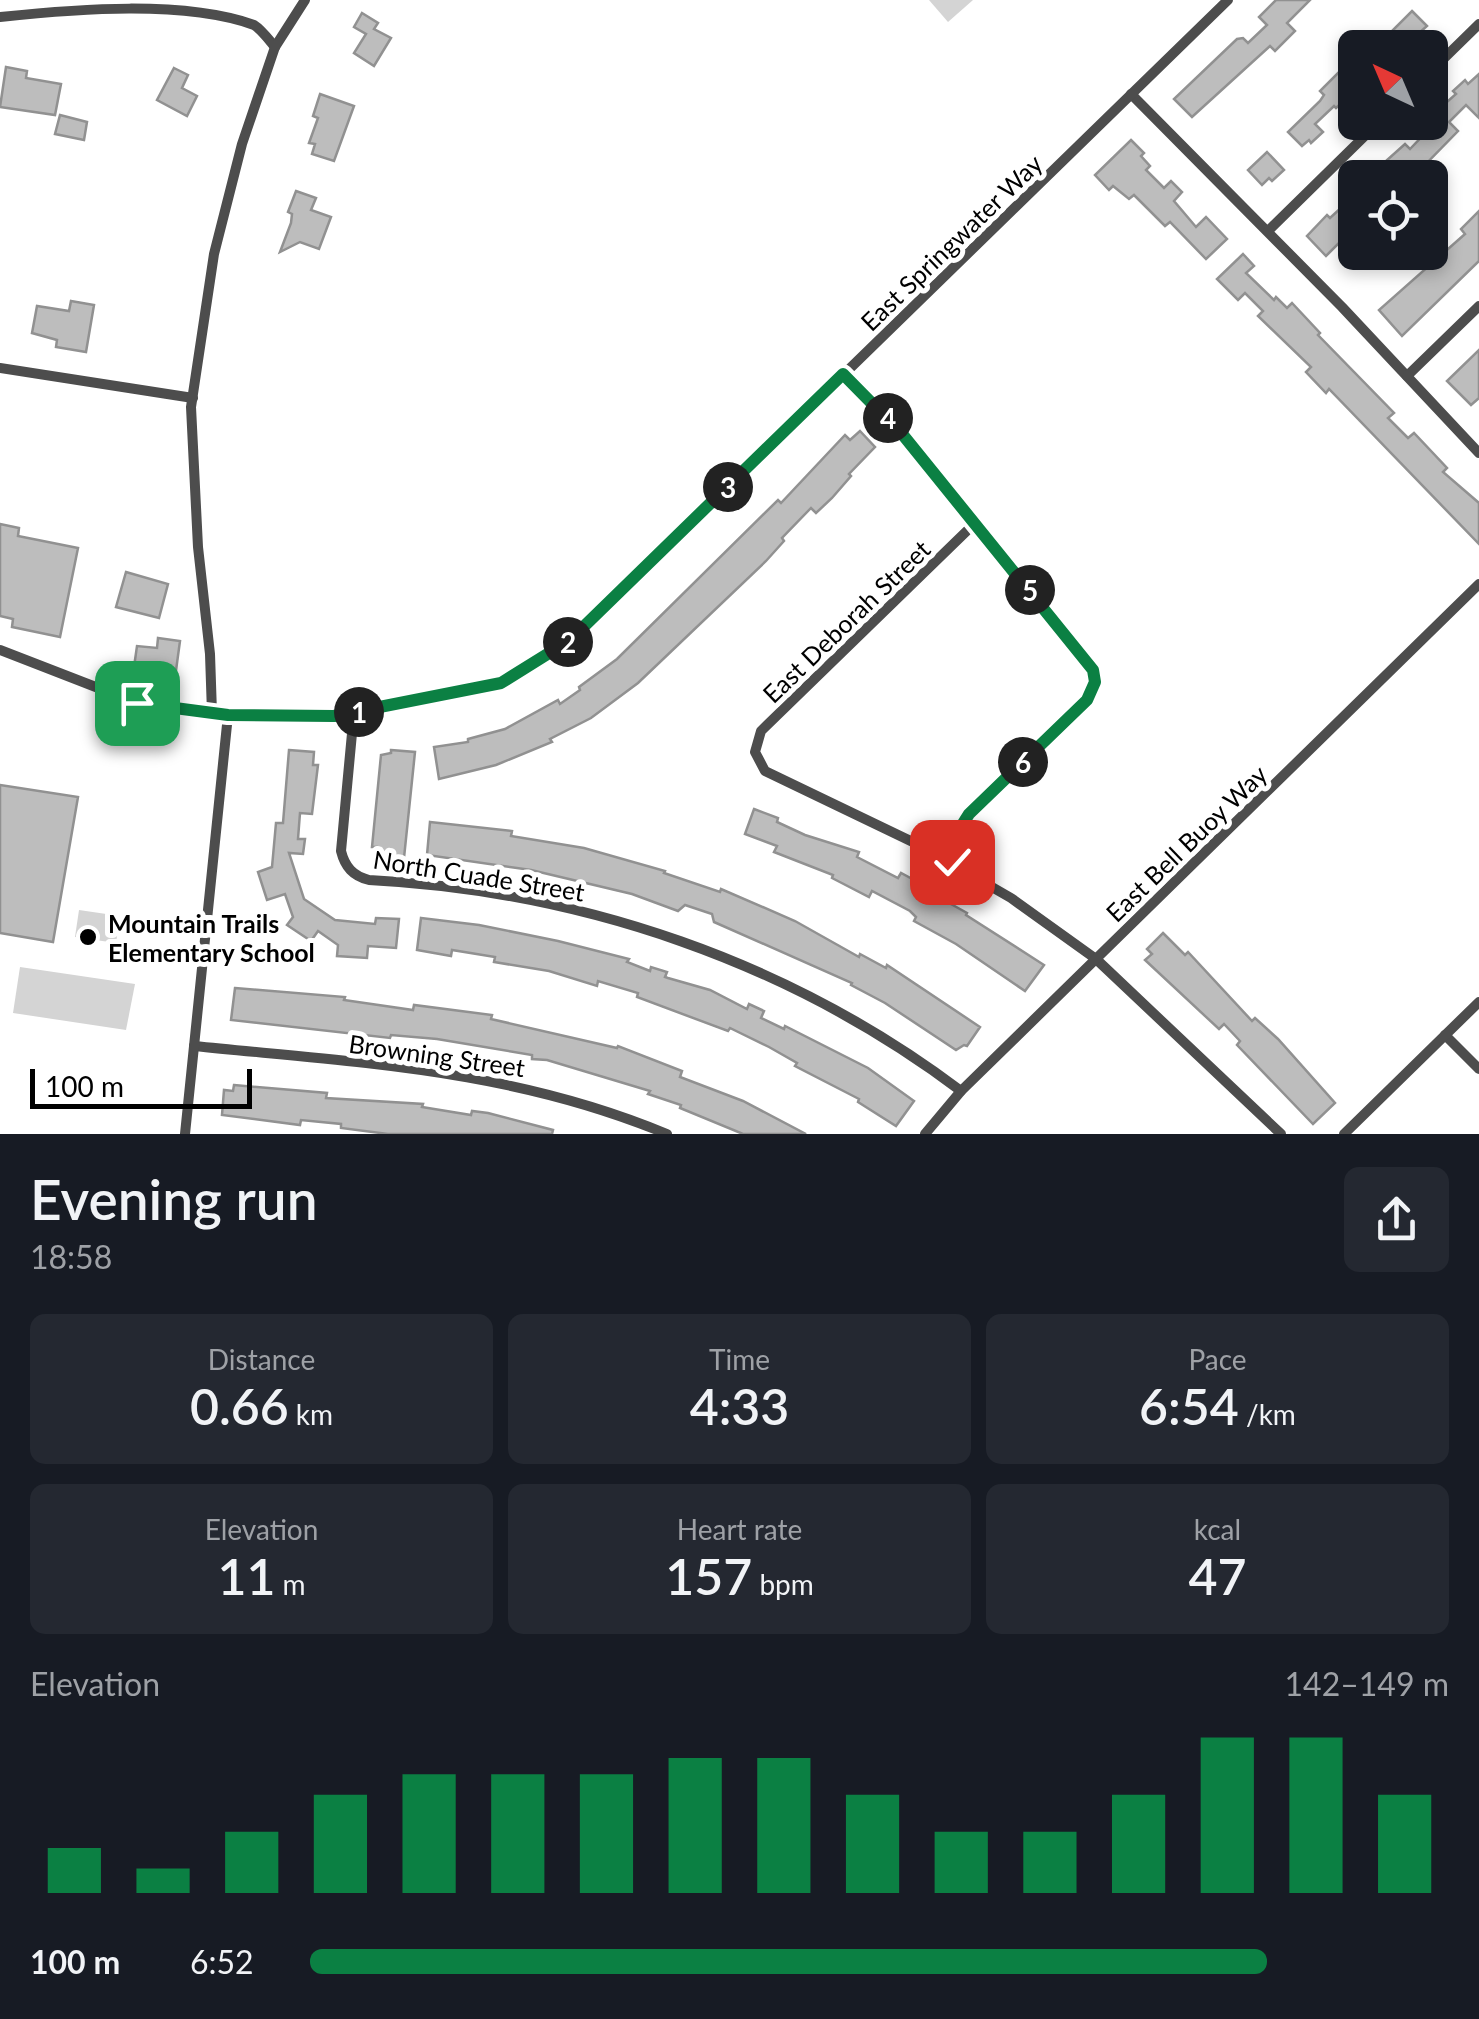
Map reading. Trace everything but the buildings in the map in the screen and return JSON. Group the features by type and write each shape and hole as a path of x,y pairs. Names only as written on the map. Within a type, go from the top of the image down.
{"street":[{"path":"212,713 198,547 192,398 214,254 242,144 275,47 305,0"},
{"name":"East Springwater Way","path":"0,650 137,703 228,715 334,716 501,683 570,640 1228,0"},
{"path":"0,17 143,2 181,4 220,12 256,26 275,47"},
{"path":"1448,54 1479,24"},
{"path":"1131,94 1268,231 1479,453"},
{"path":"1268,231 1360,140"},
{"path":"1407,376 1479,306"},
{"path":"0,368 192,398"},
{"path":"843,374 903,435 1087,660 1095,682 1087,700 969,814 942,857 1011,898 1096,959 1281,1134"},
{"name":"East Deborah Street","path":"942,857 771,775 760,766 754,752 761,731 975,523"},
{"name":"East Bell Buoy Way","path":"925,1134 961,1090 1479,584"},
{"name":"North Cuade Street","path":"354,712 342,851 355,875 548,903 674,938 850,1016 961,1090"},
{"path":"185,1134 228,715"},
{"path":"1344,1134 1479,1002"},
{"path":"1445,1036 1479,1069"},
{"name":"Browning Street","path":"194,1046 485,1078 576,1100 666,1134"}],"shaded area":[{"path":"929,0 973,0 948,22"},
{"path":"79,910 120,916 116,943 75,937"},
{"path":"20,967 135,984 126,1030 13,1013"}],"place":[{"name":"Mountain Trails Elementary School","path":"88,937"}],"route":[{"path":"137,703 228,715 334,716 501,683 570,640 843,374 903,435 1093,670 1095,682 1087,700 963,821 942,857 952,862"}]}
